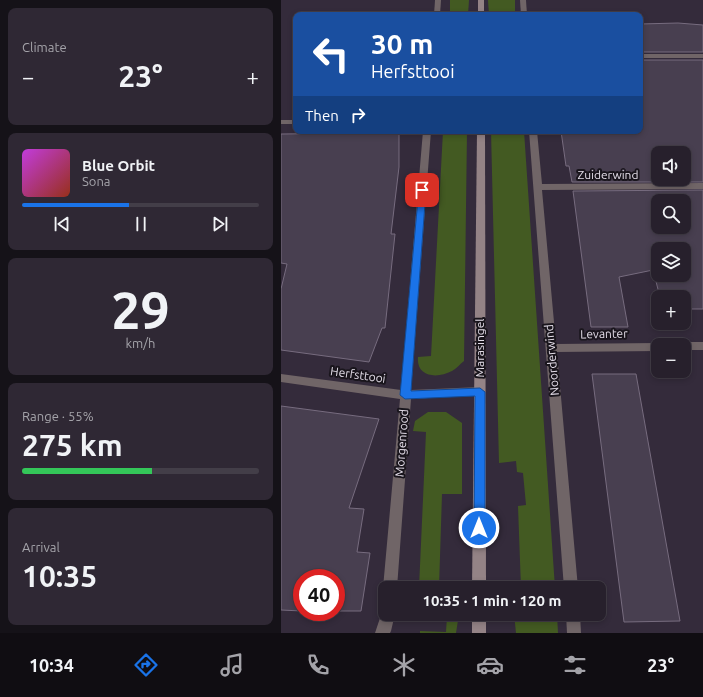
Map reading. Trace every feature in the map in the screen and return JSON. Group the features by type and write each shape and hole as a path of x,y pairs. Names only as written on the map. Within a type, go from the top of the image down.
{"street":[{"path":"437,12 438,0"},
{"path":"481,0 481,12"},
{"path":"523,0 524,12"},
{"path":"643,56 703,56"},
{"path":"281,122 293,122"},
{"name":"Morgenrood","path":"391,581 427,134"},
{"name":"Marasingel","path":"479,581 481,134"},
{"name":"Noorderwind","path":"533,134 570,581"},
{"name":"Zuiderwind","path":"538,187 703,186"},
{"path":"691,346 703,346"},
{"name":"Levanter","path":"551,348 651,347"},
{"name":"Herfsttooi","path":"281,378 405,395 480,392"},
{"path":"382,633 386,621"},
{"path":"479,621 479,633"},
{"path":"573,621 574,633"}],"green space":[{"path":"450,0 469,0 468,12 450,12"},
{"path":"488,0 515,0 515,12 489,12"},
{"path":"443,134 467,134 464,361 455,369 446,374 434,375 424,372 420,369 418,364 418,357 431,356"},
{"path":"491,134 524,134 555,581 521,581 518,506 526,505 523,473 517,472 516,461 499,463"},
{"path":"428,412 446,412 462,423 462,494 442,494 439,581 419,581 426,432 413,431 415,421"},
{"path":"447,621 458,621 456,633 420,633 420,631 446,632"},
{"path":"515,621 557,621 558,633 516,633"}],"building":[{"path":"678,23 703,25 703,52 643,52 643,24"},
{"path":"643,60 703,60 703,182 691,182 691,146 651,146 651,182 572,182 569,166 566,166 561,134 643,134"},
{"path":"281,134 399,134 399,167 391,234 395,234 385,328 382,328 369,362 281,350 281,289 287,264 281,263"},
{"path":"703,190 703,309 691,309 691,290 658,290 656,282 691,282 691,242 651,242 651,270 619,277 628,327 591,327 573,191"},
{"path":"592,374 636,374 680,621 624,622"},
{"path":"281,406 379,419 349,508 364,509 357,552 370,553 361,611 345,611 345,569 293,569 293,611 281,610"}],"route":[{"path":"422,190 405,395 480,392 479,528"}]}
